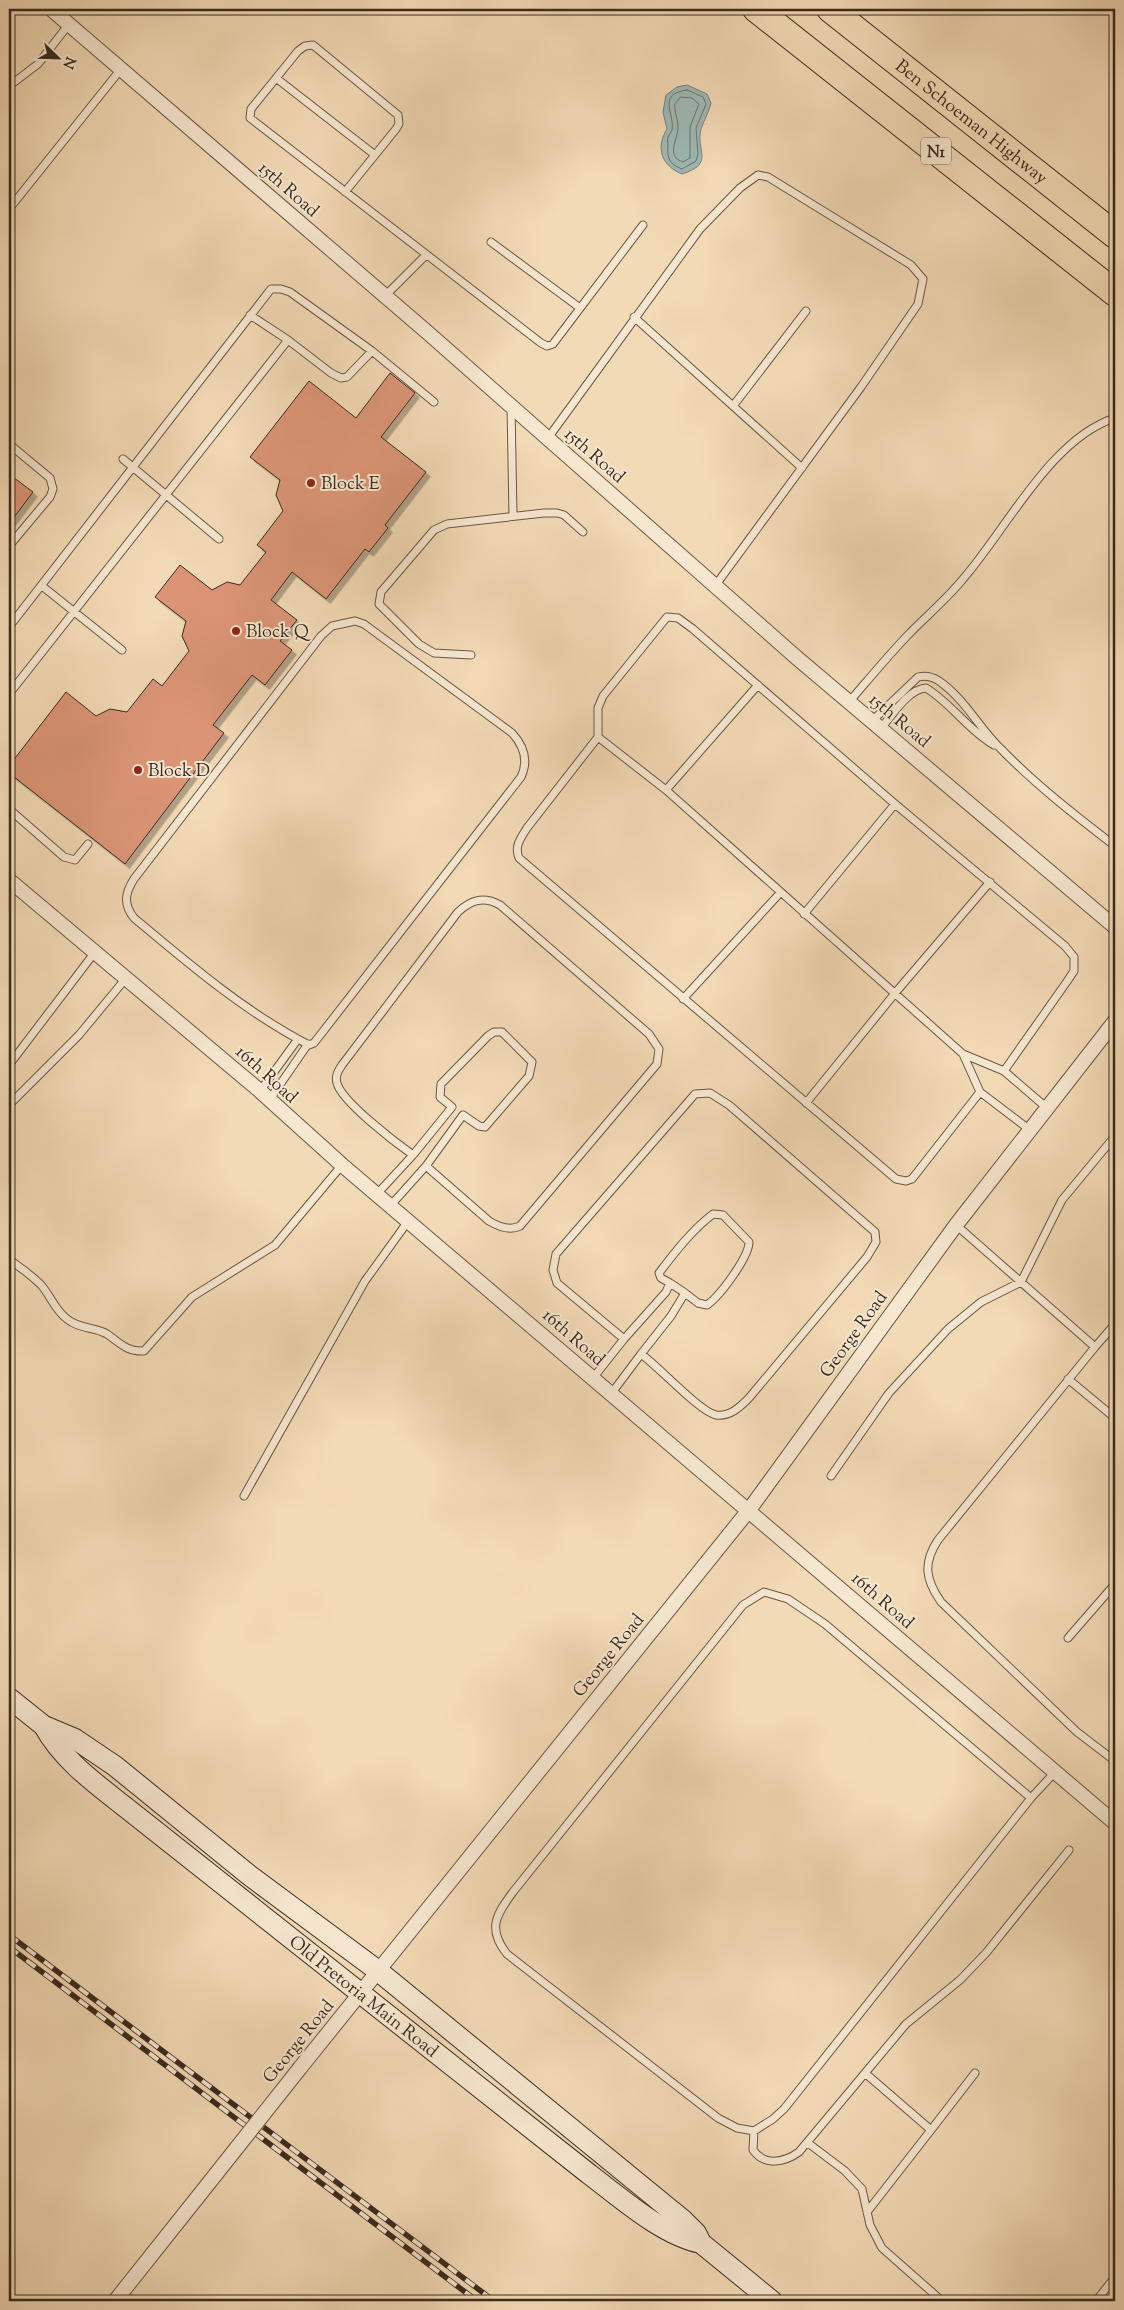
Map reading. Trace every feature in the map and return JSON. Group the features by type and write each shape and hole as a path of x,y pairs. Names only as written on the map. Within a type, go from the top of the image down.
{"highway":[{"name":"N1","path":"756,9 1115,293"},
{"name":"Ben Schoeman Highway","path":"830,9 1115,235"}],"main road":[{"name":"Old Pretoria Main Road","path":"9,1698 44,1726 75,1739 115,1766 249,1875 377,1970 682,2220 696,2233 701,2244"},
{"name":"Old Pretoria Main Road","path":"44,1726 67,1758 119,1802 588,2174 655,2222 688,2241 701,2244 772,2301"}],"street":[{"name":"15th Road","path":"51,9 511,405 849,702 1115,927"},
{"name":"16th Road","path":"9,880 127,977 265,1095 342,1165 409,1220 1115,1823"},
{"name":"George Road","path":"115,2301 361,1993 377,1970 749,1510 956,1225 1115,1022"}],"lane":[{"path":"9,86 38,64 69,24"},
{"path":"345,192 399,124 398,115 313,45 305,46 298,51 251,109 250,118 345,192 426,255 541,343 547,346 553,344 643,225"},
{"path":"9,209 121,69"},
{"path":"276,78 375,155"},
{"path":"548,438 634,317 700,229 740,188 758,175 768,177 911,265 923,279 918,304 802,468 715,586"},
{"path":"491,242 580,308"},
{"path":"385,296 426,255"},
{"path":"9,628 134,468 269,290 274,288 285,289 372,351 434,402"},
{"path":"733,406 806,311"},
{"path":"250,315 288,340 331,373 342,378 347,377 372,351"},
{"path":"634,317 802,468"},
{"path":"9,694 288,340"},
{"path":"511,405 513,516"},
{"path":"849,702 906,636 963,580 1053,462 1082,435 1100,423 1115,418"},
{"path":"9,444 50,478 53,489 50,497 9,546"},
{"path":"123,459 219,539"},
{"path":"471,655 434,653 419,644 379,604 381,592 434,530 447,524 513,516 556,514 564,515 583,532"},
{"path":"42,586 122,650"},
{"path":"980,1092 921,1170 906,1182 896,1179 883,1170 519,858 516,851 518,843 527,828 598,737 598,708 603,696 667,617 678,618 895,804 1065,946 1074,957 1076,964 1068,980 1004,1071"},
{"path":"355,621 364,624 507,728 520,741 524,750 524,769 521,777 314,1043 308,1044 258,1015 210,980 134,918 126,907 125,899 127,891 134,880 321,636 332,626 355,621"},
{"path":"877,724 908,685 918,677 928,676 938,680 956,695 1001,749 1070,811 1115,846"},
{"path":"666,790 758,685"},
{"path":"877,724 917,691 926,688 983,739 1001,749"},
{"path":"598,737 666,790 780,893 896,992 963,1054 1004,1071 1047,1108"},
{"path":"804,914 895,804"},
{"path":"9,809 64,857 75,860 88,844"},
{"path":"806,1103 896,992 990,882"},
{"path":"683,998 780,893"},
{"path":"413,1155 346,1099 340,1091 336,1076 342,1065 458,912 472,901 490,900 500,905 649,1034 657,1042 660,1056 657,1064 543,1201 530,1216 515,1228 501,1227 489,1221 426,1166"},
{"path":"9,1065 95,952"},
{"path":"9,1105 79,1035 127,977"},
{"path":"494,1032 502,1032 532,1062 532,1071 485,1127 482,1128 452,1107 440,1097 441,1084 494,1032"},
{"path":"265,1095 298,1039"},
{"path":"265,1095 308,1044"},
{"path":"963,1054 980,1092 1030,1130"},
{"path":"624,1339 557,1284 553,1270 554,1258 565,1242 695,1094 710,1093 729,1105 875,1232 876,1242 867,1257 749,1398 733,1412 724,1414 712,1413 681,1390 641,1354"},
{"path":"377,1194 413,1155 452,1107"},
{"path":"391,1205 426,1166 463,1115"},
{"path":"831,1476 889,1393 948,1329 981,1302 1021,1282 1062,1200 1115,1136"},
{"path":"9,1259 41,1285 52,1304 68,1320 77,1326 104,1332 126,1349 133,1351 144,1350 192,1298 275,1245 342,1165"},
{"path":"713,1214 723,1216 745,1235 749,1242 749,1247 718,1295 707,1305 698,1303 670,1283 659,1276 667,1263 713,1214"},
{"path":"244,1496 365,1281 409,1220"},
{"path":"956,1225 1095,1347"},
{"path":"593,1378 624,1339 660,1300 670,1283"},
{"path":"611,1394 671,1316 686,1293"},
{"path":"1114,1330 1095,1347 1068,1379 938,1540 930,1553 928,1580 941,1602 1077,1732 1115,1761"},
{"path":"1068,1379 1115,1418"},
{"path":"1068,1638 1115,1584"},
{"path":"1031,1798 825,1624 799,1605 775,1593 764,1592 743,1605 513,1892 498,1914 495,1928 499,1942 508,1954 718,2118 737,2128 754,2131 773,2120 784,2108 1031,1798 1055,1772"},
{"path":"754,2131 754,2150 762,2159 771,2162 787,2160 808,2143 906,2024 960,1980 986,1953 1069,1850"},
{"path":"865,2073 931,2130"},
{"path":"867,2212 975,2073"},
{"path":"808,2143 856,2181 862,2189 872,2230 882,2248 942,2301"},
{"path":"1096,2301 1115,2277"}],"water":[{"path":"687,85 707,94 711,103 701,129 701,161 692,170 682,174 675,171 665,161 662,156 661,143 667,129 663,112 666,95 677,87"}],"building":[{"path":"390,373 415,393 381,437 426,472 385,525 388,528 369,552 365,549 326,599 292,572 271,600 297,620 280,641 292,650 265,685 252,675 213,725 224,733 125,864 9,773 9,766 66,692 96,716 110,709 127,712 153,679 162,686 189,651 182,636 186,621 155,597 180,565 212,590 227,582 240,585 266,552 257,545 283,511 276,495 280,480 250,457 309,381 356,418"},
{"path":"9,474 33,492 9,524"}],"railway":[{"path":"9,1935 494,2301"},
{"path":"9,1947 477,2301"}],"place":[{"name":"Block E","path":"311,483"},
{"name":"Block Q","path":"236,631"},
{"name":"Block D","path":"138,770"}]}
